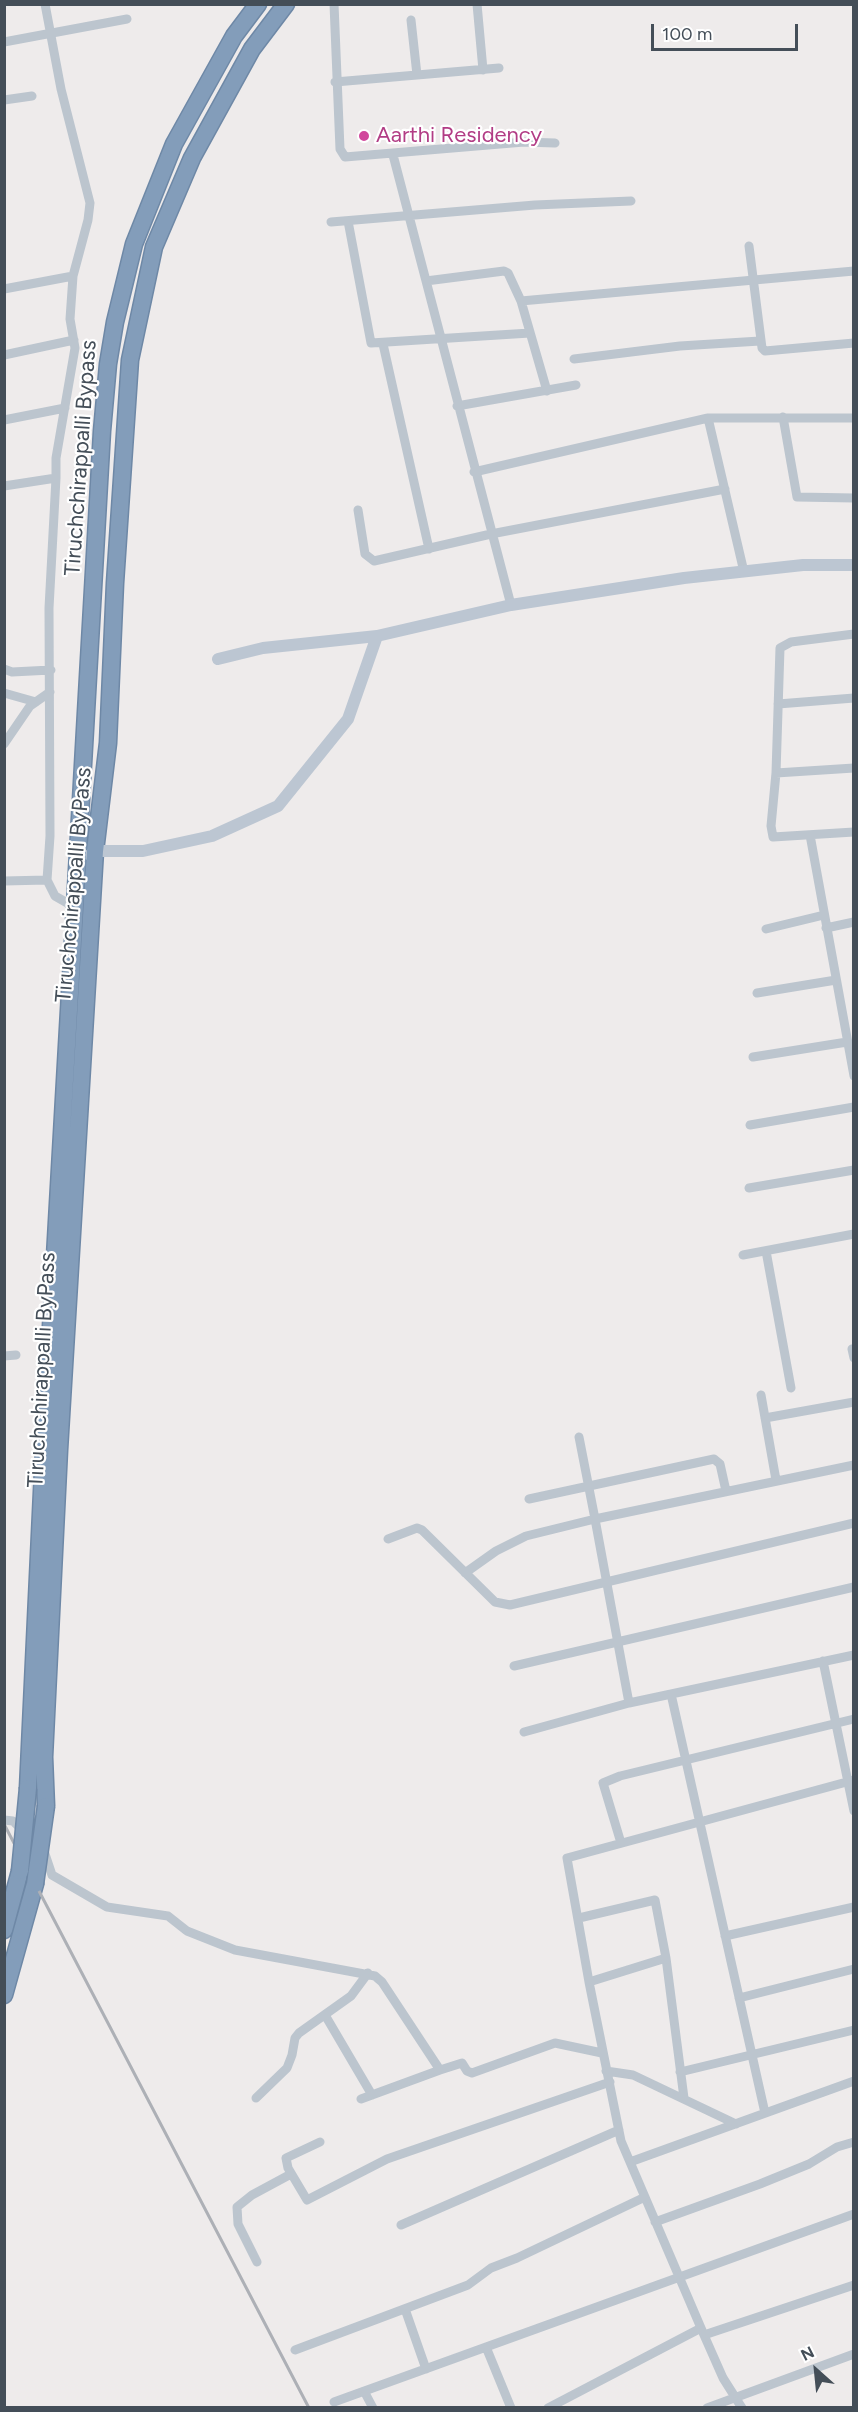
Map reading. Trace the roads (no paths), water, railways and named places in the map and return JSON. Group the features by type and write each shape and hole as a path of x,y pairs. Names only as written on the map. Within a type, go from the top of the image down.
{"highway":[{"name":"Tiruchchirappalli Bypass","path":"4,1930 20,1871 28,1788 44,1449 102,432 115,322 134,244 174,144 234,36 258,4"},
{"name":"Tiruchchirappalli ByPass","path":"4,1995 35,1884 46,1806 44,1757 59,1450 95,851 108,743 115,583 130,360 154,248 192,158 252,49 286,4"},
{"path":"80,842 91,833 102,757 108,743"}],"street":[{"path":"45,4 61,89 90,204 73,276 70,319 75,357 56,458 50,608 50,836 47,880 55,896 76,908"},
{"path":"334,4 339,149 345,158 524,142 555,143"},
{"path":"477,4 483,69"},
{"path":"4,42 127,19"},
{"path":"411,20 417,75"},
{"path":"335,82 500,68"},
{"path":"4,100 32,96"},
{"path":"393,154 411,216 474,472 511,605"},
{"path":"331,222 536,205 631,201"},
{"path":"348,221 371,343 530,333"},
{"path":"749,246 760,341 765,351 854,343"},
{"path":"426,281 504,271 511,278 521,301 547,391"},
{"path":"521,301 854,271"},
{"path":"4,289 73,276"},
{"path":"4,355 74,340"},
{"path":"574,358 680,346 760,341"},
{"path":"383,344 429,549"},
{"path":"457,406 576,385"},
{"path":"4,420 65,408"},
{"path":"783,417 797,497 854,498"},
{"path":"474,472 708,418 854,418"},
{"path":"708,418 744,572"},
{"path":"4,486 56,478"},
{"path":"358,510 365,554 368,559 374,561 491,534 725,489"},
{"path":"218,659 263,648 377,636 511,605 802,565 854,565"},
{"path":"854,634 790,642 780,648 776,773 771,826 773,837 854,832"},
{"path":"95,851 143,851 212,836 278,806 348,719 377,636"},
{"path":"4,669 12,672 51,670"},
{"path":"4,744 30,706 50,692"},
{"path":"4,693 36,702"},
{"path":"778,704 854,698"},
{"path":"776,773 854,768"},
{"path":"810,835 836,980 843,1006 853,1071"},
{"name":"Tiruchchirappalli Bypass","path":"74,949 81,934 85,861 95,851"},
{"path":"4,881 47,880"},
{"path":"766,929 824,915"},
{"path":"826,927 854,922"},
{"path":"758,993 836,980"},
{"path":"843,1006 854,1004"},
{"path":"753,1057 847,1042"},
{"path":"750,1125 854,1107"},
{"path":"749,1188 854,1170"},
{"path":"743,1255 854,1234"},
{"path":"766,1251 791,1388"},
{"path":"4,1356 16,1355"},
{"path":"761,1395 776,1480"},
{"path":"765,1418 854,1402"},
{"path":"579,1437 629,1703"},
{"path":"529,1499 714,1459 720,1464 726,1491"},
{"path":"465,1573 495,1551 525,1536 595,1519 854,1465"},
{"path":"388,1539 417,1528 422,1530 495,1602 503,1604 854,1523"},
{"path":"514,1666 854,1587"},
{"path":"524,1732 629,1703 854,1654"},
{"path":"823,1661 850,1780 854,1811"},
{"path":"671,1694 765,2113"},
{"path":"621,1843 603,1782 854,1719"},
{"path":"742,2408 702,2332 630,2162 619,2130 602,2053 567,1858 850,1780"},
{"path":"4,1820 13,1821 44,1851 52,1875 107,1907 168,1916 187,1931 235,1950 368,1973 382,1982 440,2070"},
{"path":"579,1918 655,1900 666,1958 684,2098"},
{"path":"725,1936 854,1907"},
{"path":"589,1982 666,1958"},
{"path":"739,1998 854,1970"},
{"path":"256,2098 287,2068 295,2038 351,1996 368,1973"},
{"path":"325,2015 372,2095"},
{"path":"680,2072 854,2030"},
{"path":"361,2099 462,2063 472,2073 555,2043 602,2053"},
{"path":"606,2071 633,2075 736,2124"},
{"path":"630,2162 854,2081"},
{"path":"320,2142 286,2158 291,2174 304,2198 312,2199 387,2159 610,2082"},
{"path":"401,2225 619,2130"},
{"path":"655,2222 770,2180 809,2164 837,2147 854,2142"},
{"path":"257,2262 238,2224 237,2207 252,2194 291,2174"},
{"path":"295,2350 468,2285 490,2268 517,2258 645,2197"},
{"path":"334,2402 854,2214"},
{"path":"548,2408 702,2332 854,2285"},
{"path":"405,2309 426,2369"},
{"path":"486,2347 511,2408"},
{"path":"707,2408 854,2354"},
{"path":"364,2391 373,2408"}],"railway":[{"path":"4,1824 309,2408"}],"place":[{"name":"Aarthi Residency","path":"364,136"}]}
